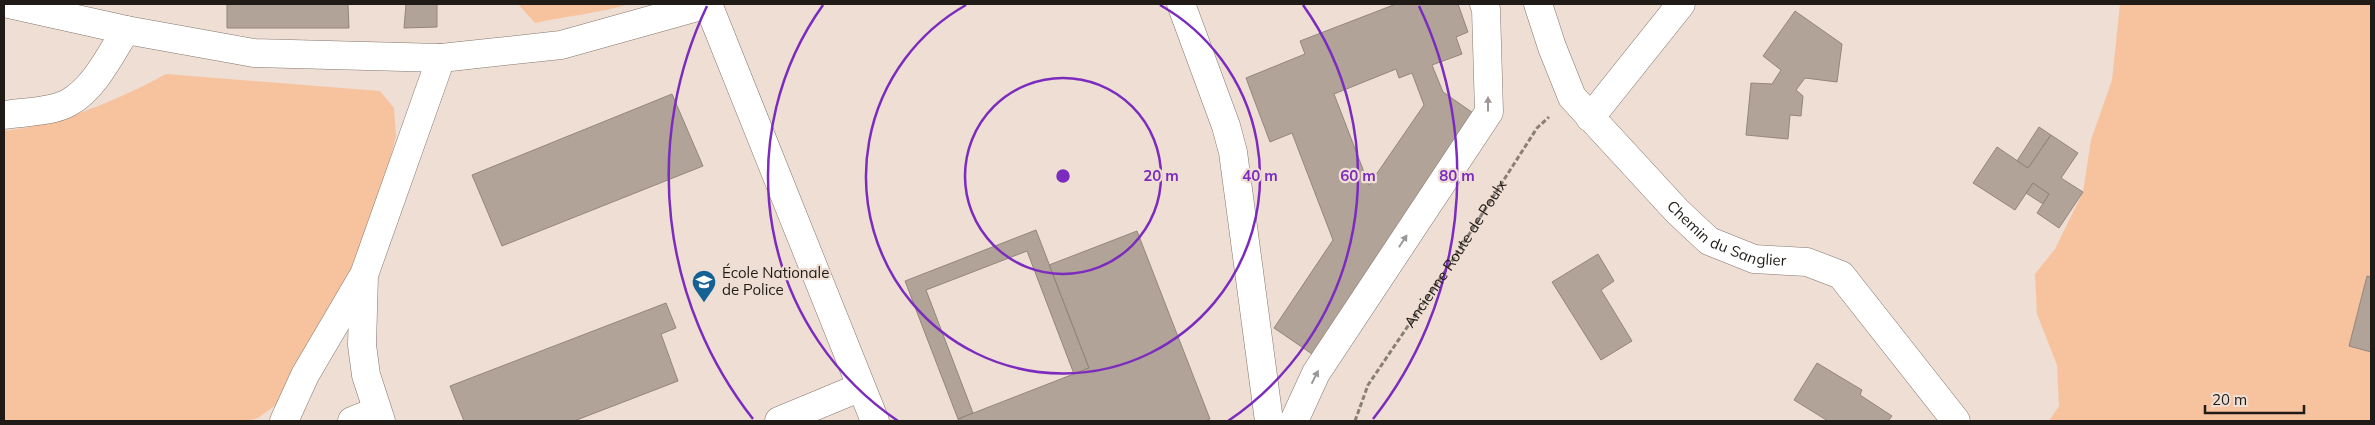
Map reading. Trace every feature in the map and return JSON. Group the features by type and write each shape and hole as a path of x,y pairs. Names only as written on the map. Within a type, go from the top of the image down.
{"street":[{"path":"9,4 126,30 254,53 441,58 561,45 708,4 875,421"},
{"path":"1181,4 1226,126 1233,152 1269,421"},
{"path":"1294,421 1316,374 1488,112 1484,4"},
{"name":"Chemin du Sanglier","path":"1538,4 1552,47 1572,97 1677,211 1709,241 1754,259 1807,262 1841,275 1956,421"},
{"path":"1590,118 1681,4"},
{"path":"4,115 52,108 68,103 95,78 126,30"},
{"path":"284,421 305,375 364,275 441,58"},
{"path":"352,421 379,416 366,376 362,345 364,275"},
{"path":"779,421 861,387"}],"path":[{"name":"Ancienne Route de Poulx","path":"1356,421 1368,385 1452,261 1538,128 1572,97"}],"shaded area":[{"path":"518,4 630,4 535,23"},
{"path":"2120,4 2371,4 2371,421 2049,421 2059,406 2057,365 2037,314 2035,274 2055,249 2083,192 2091,140 2112,80"},
{"path":"166,74 380,91 394,108 396,136 382,192 336,310 277,404 258,418 247,421 4,421 4,131 46,123 88,110"}],"building":[{"path":"227,4 348,4 349,28 227,28"},
{"path":"406,4 437,4 437,27 404,28"},
{"path":"1396,4 1458,4 1468,32 1456,37 1462,54 1432,65 1443,92 1476,115 1315,356 1274,328 1333,240 1292,133 1270,142 1246,78 1305,54 1300,41","holes":["1396,69 1399,78 1412,73 1424,105 1369,185 1334,94"]},
{"path":"1795,11 1842,44 1837,82 1805,78 1796,90 1803,96 1801,116 1790,115 1788,139 1746,135 1751,83 1772,84 1781,70 1763,56"},
{"path":"672,94 703,166 502,246 472,175"},
{"path":"2039,127 2051,135 2028,168 2017,161"},
{"path":"2051,135 2078,153 2061,178 2083,192 2059,228 2037,213 2049,194 2033,183 2015,210 1973,183 1997,147 2028,168"},
{"path":"2033,183 2049,194 2043,204 2026,193"},
{"path":"1036,230 1089,368 1074,374 1027,251 926,290 973,413 958,419 905,281"},
{"path":"1137,231 1210,419 1205,421 959,421 958,419 1089,368 1049,265"},
{"path":"1598,254 1614,281 1601,290 1632,341 1601,360 1552,282"},
{"path":"2367,276 2371,277 2371,352 2349,346"},
{"path":"666,303 676,328 661,334 678,381 574,421 464,421 450,386"},
{"path":"1817,363 1862,390 1860,395 1892,416 1888,421 1828,421 1794,400"}],"place":[{"name":"École Nationale de Police","path":"704,303"}]}
